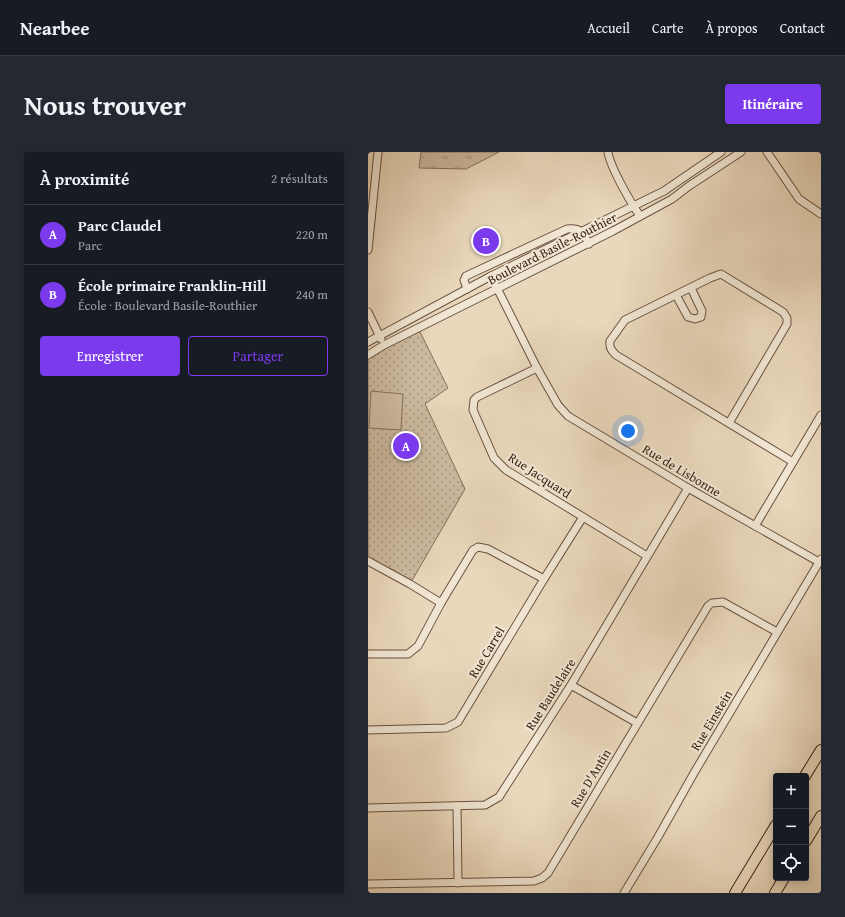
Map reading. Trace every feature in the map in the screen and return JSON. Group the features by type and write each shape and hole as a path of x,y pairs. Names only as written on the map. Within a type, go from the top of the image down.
{"highway":[{"path":"807,773 821,750"},
{"path":"809,836 821,816"},
{"path":"735,893 773,830"},
{"path":"775,893 782,881"}],"street":[{"path":"368,250 378,152"},
{"path":"608,152 633,207 640,216"},
{"name":"Boulevard Basile-Routhier","path":"368,342 467,288 664,191 721,152"},
{"name":"Boulevard Basile-Routhier","path":"368,355 498,288 589,244 672,199 741,152"},
{"path":"767,152 799,200 821,214"},
{"path":"467,288 464,280 466,276 567,228 574,228 582,231 589,244"},
{"path":"729,423 786,324 787,318 783,312 721,274 625,320 610,341 609,345 616,355 793,462"},
{"name":"Rue de Lisbonne","path":"491,276 537,368 558,405 568,416 688,488 820,561"},
{"path":"676,295 688,317 695,320 701,316 702,311 691,288"},
{"path":"368,312 384,346"},
{"name":"Rue Jacquard","path":"537,368 477,397 474,400 473,410 494,458 506,470 647,556"},
{"path":"755,526 821,415"},
{"name":"Rue Baudelaire","path":"368,808 485,805 499,797 571,685 688,488"},
{"name":"Rue Carrel","path":"368,730 446,728 458,722 544,578 583,517"},
{"path":"368,654 408,654 418,646 441,603 473,550 478,547 488,549 544,578"},
{"path":"368,561 441,603"},
{"name":"Rue Einstein","path":"624,893 820,561"},
{"name":"Rue D'Antin","path":"368,884 534,881 542,878 548,874 708,606 712,603 723,602 777,632"},
{"path":"571,685 637,723"},
{"path":"457,806 458,883"},
{"path":"384,884 384,893"}],"green space":[{"path":"421,152 499,152 466,169 419,168"},
{"path":"418,328 448,388 425,404 465,489 410,584 368,561 368,355"},
{"path":"371,391 403,394 401,430 369,428"}],"place":[{"name":"École primaire Franklin-Hill","path":"486,241"},
{"name":"Parc Claudel","path":"406,446"}]}
